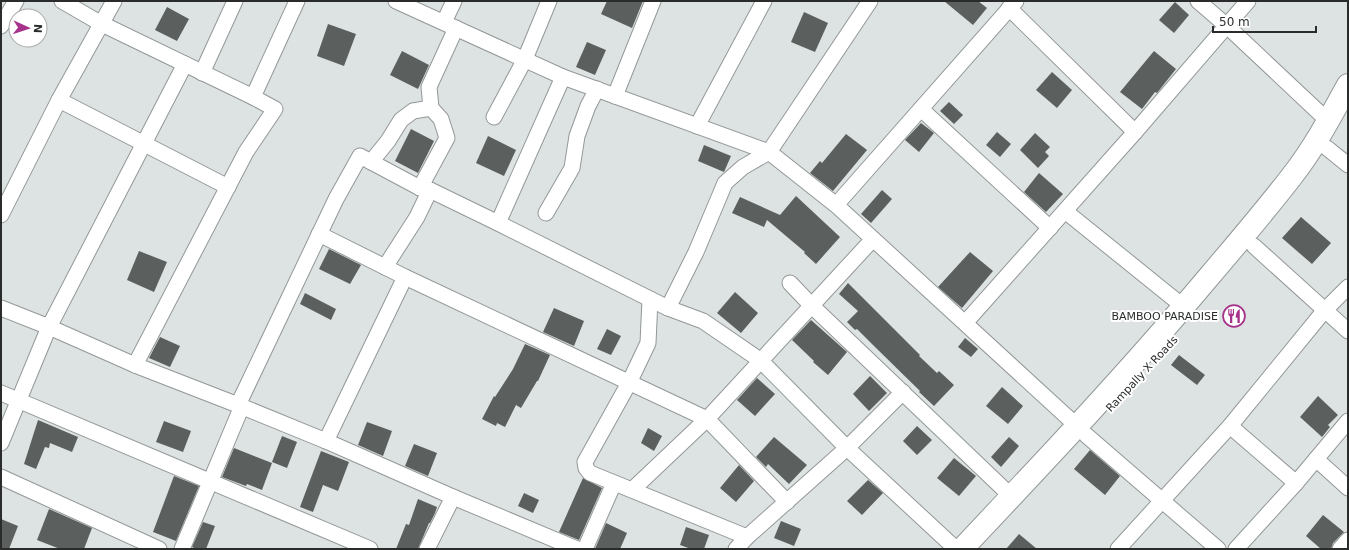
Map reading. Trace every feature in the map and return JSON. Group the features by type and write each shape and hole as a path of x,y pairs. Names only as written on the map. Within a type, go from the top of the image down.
{"main road":[{"path":"962,549 1011,496 1082,430 1293,175 1328,121 1348,85"},
{"name":"Rampally X Roads","path":"981,549 1082,430 1179,334 1254,246 1327,148 1348,112"}],"street":[{"path":"1,26 16,1"},
{"path":"62,1 100,24 275,109 246,152 135,364"},
{"path":"1,215 59,100 114,1"},
{"path":"202,73 235,1"},
{"path":"253,97 297,1"},
{"path":"396,1 563,77 769,152 836,205 872,240 1082,430 1218,549"},
{"path":"385,268 417,217 425,189 447,138 441,119 431,108 429,87 450,25 454,1"},
{"path":"494,117 525,59 549,1"},
{"path":"615,96 653,1"},
{"path":"697,126 764,1"},
{"path":"668,308 696,252 725,183 743,167 769,152 870,1"},
{"path":"1198,1 1227,26 1328,121"},
{"path":"965,323 1135,132 1248,1"},
{"path":"836,205 1012,5 1135,132"},
{"path":"1,443 48,327 185,64"},
{"path":"498,223 563,77"},
{"path":"546,213 572,168 577,136 588,106 597,89"},
{"path":"59,100 228,187"},
{"path":"371,162 388,141 401,120 413,110 431,108"},
{"path":"921,110 1050,228"},
{"path":"1327,148 1348,165"},
{"path":"182,549 240,405 336,199 360,156 668,308 703,321 760,360 847,448 956,549"},
{"path":"1065,211 1184,307"},
{"path":"320,234 385,268 706,419 787,502"},
{"path":"632,490 706,419 872,240"},
{"path":"1254,246 1324,311 1348,331"},
{"path":"326,441 405,277"},
{"path":"790,283 812,306 1011,496"},
{"path":"1118,549 1230,426 1324,311 1348,287"},
{"path":"650,299 648,343 629,383 585,462 586,468 590,473 746,537"},
{"path":"1,308 135,364 240,405 326,441 453,498 577,549"},
{"path":"736,549 746,537 847,448 903,392"},
{"path":"1,393 370,549"},
{"path":"1236,549 1296,483 1348,421"},
{"path":"1230,426 1296,483"},
{"path":"1316,459 1348,488"},
{"path":"1,477 159,549"},
{"path":"585,549 614,483"},
{"path":"427,549 453,498"},
{"path":"1340,549 1348,540"}],"building":[{"path":"607,1 643,1 632,28 601,14"},
{"path":"944,1 978,1 987,8 973,25"},
{"path":"1175,2 1189,15 1174,33 1159,20"},
{"path":"167,7 189,19 177,41 155,30"},
{"path":"804,12 828,23 815,52 791,42"},
{"path":"328,24 356,34 344,66 317,56"},
{"path":"587,42 606,50 595,75 576,67"},
{"path":"402,51 429,65 418,89 390,75"},
{"path":"1154,51 1176,69 1142,109 1120,92"},
{"path":"1052,72 1072,90 1057,108 1036,90"},
{"path":"949,102 963,115 954,124 940,111"},
{"path":"921,123 934,133 919,152 905,140"},
{"path":"411,129 434,141 418,173 395,161"},
{"path":"997,132 1011,144 1000,157 986,145"},
{"path":"1035,133 1050,147 1045,152 1049,156 1038,168 1020,150"},
{"path":"846,134 867,150 833,191 810,173 820,161 822,163"},
{"path":"488,136 516,150 504,176 476,163"},
{"path":"704,145 731,156 724,172 698,161"},
{"path":"1039,173 1063,194 1046,212 1024,192"},
{"path":"882,190 892,199 871,223 861,214"},
{"path":"796,196 840,237 816,264 804,253 805,252 767,220 764,227 732,213 740,197 780,215"},
{"path":"1301,217 1331,243 1312,264 1282,238"},
{"path":"329,249 361,265 350,284 319,269"},
{"path":"139,251 167,262 154,292 127,280"},
{"path":"970,252 993,271 962,308 938,287"},
{"path":"848,283 920,355 919,356 937,373 939,371 954,385 934,406 857,329 855,330 847,322 858,311 839,294"},
{"path":"735,292 758,313 741,333 717,313"},
{"path":"305,293 336,309 331,320 300,304"},
{"path":"554,308 584,321 574,346 543,332"},
{"path":"811,320 847,352 828,375 792,340"},
{"path":"607,329 621,336 611,355 597,349"},
{"path":"160,337 180,346 170,367 149,358"},
{"path":"965,338 978,349 971,357 958,347"},
{"path":"525,344 550,355 538,381 521,408 516,405 505,427 497,423 496,426 482,419 494,396 495,397 513,369"},
{"path":"1179,355 1205,375 1197,385 1171,365"},
{"path":"870,376 887,393 869,411 853,394"},
{"path":"757,378 775,394 755,416 737,400"},
{"path":"1002,387 1023,406 1008,424 986,406"},
{"path":"1318,396 1338,415 1328,425 1330,427 1322,437 1300,417"},
{"path":"38,420 78,437 72,452 50,443 49,448 45,447 36,469 24,464"},
{"path":"164,421 191,431 183,452 156,442"},
{"path":"367,422 392,431 383,456 358,445"},
{"path":"917,426 932,440 917,455 903,441"},
{"path":"648,428 662,436 654,451 641,443"},
{"path":"282,436 297,442 287,468 272,462"},
{"path":"774,437 807,465 789,484 768,464 766,467 756,457"},
{"path":"1009,437 1019,446 1001,467 991,457"},
{"path":"414,444 437,453 428,476 405,466"},
{"path":"234,448 272,463 262,490 222,477"},
{"path":"1090,450 1120,476 1105,495 1074,469"},
{"path":"321,451 349,462 338,491 323,485 313,512 300,507"},
{"path":"954,458 976,476 959,496 937,478"},
{"path":"739,465 754,481 736,502 720,488"},
{"path":"174,476 199,486 176,541 153,532"},
{"path":"583,478 602,488 579,540 559,532"},
{"path":"868,480 883,493 862,515 847,501"},
{"path":"524,493 539,500 533,513 518,506"},
{"path":"418,499 437,507 435,513 418,549 396,549 406,524 409,525"},
{"path":"49,509 92,528 84,549 60,549 37,540"},
{"path":"1323,515 1344,532 1333,543 1331,549 1321,549 1306,536"},
{"path":"1,519 18,526 9,549 1,549"},
{"path":"781,521 801,529 794,546 774,538"},
{"path":"203,522 215,526 206,549 196,549 192,547"},
{"path":"606,523 627,533 620,549 595,549"},
{"path":"686,527 709,535 704,549 691,549 680,545"},
{"path":"1019,534 1037,549 1006,549"}],"place":[{"name":"BAMBOO PARADISE","path":"1234,316"}]}
